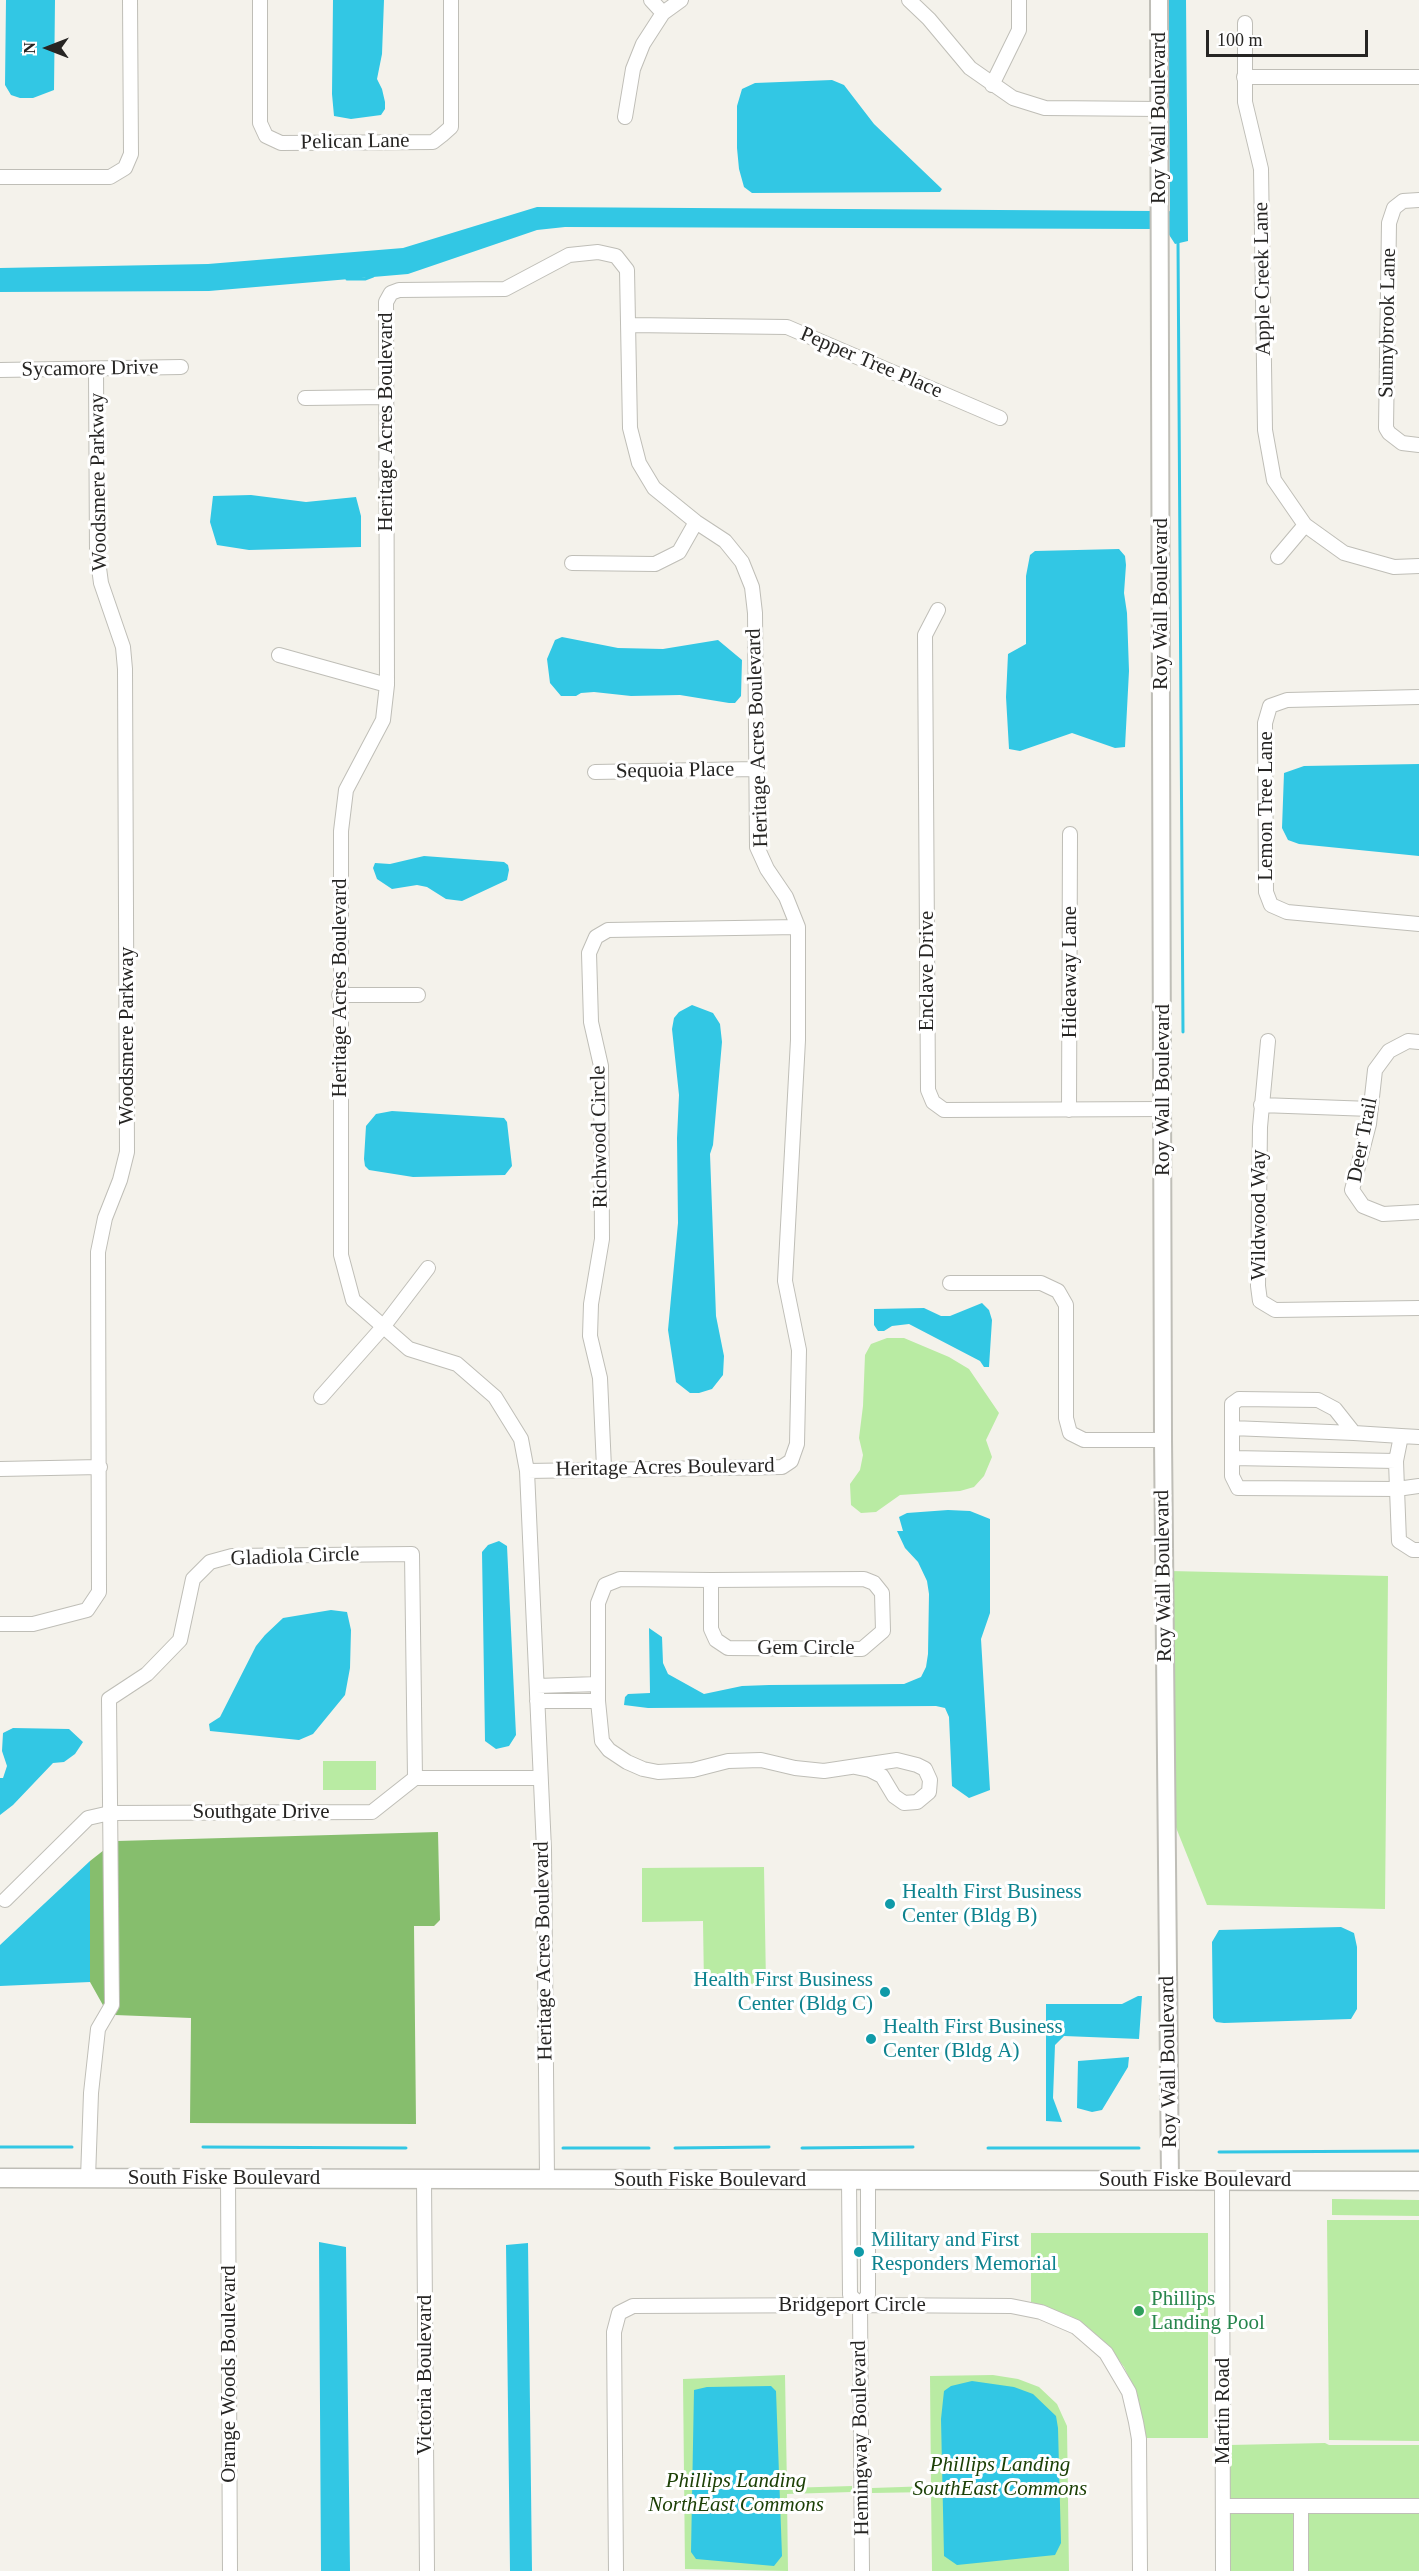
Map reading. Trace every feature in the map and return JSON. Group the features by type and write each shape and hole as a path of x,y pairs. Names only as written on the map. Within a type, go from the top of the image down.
{"main road":[{"name":"South Fiske Boulevard","path":"0,2178 1419,2181"}],"street":[{"path":"0,177 111,177 125,168 131,154 130,0"},
{"name":"Pelican Lane","path":"260,0 260,123 266,136 281,143 433,142 442,135 451,127 451,0"},
{"path":"651,0 663,14"},
{"path":"625,117 633,69 643,44 663,14 681,0"},
{"path":"909,0 929,19 970,68 1013,98 1045,108 1159,109"},
{"path":"992,85 1019,30 1019,0"},
{"name":"Roy Wall Boulevard","path":"1159,0 1163,1440 1170,2179"},
{"name":"Apple Creek Lane","path":"1245,24 1245,102 1261,169 1265,430 1274,480 1305,525 1344,553 1394,567 1419,566"},
{"path":"1244,77 1419,76"},
{"name":"Sunnybrook Lane","path":"1419,200 1403,201 1394,207 1389,223 1386,428 1402,443 1419,445"},
{"name":"Heritage Acres Boulevard","path":"527,1471 604,1468 767,1468 788,1464 795,1454 799,1350 785,1281 798,1040 798,927 786,897 767,868 757,847 755,613 752,586 742,562 726,541 696,522 654,488 639,463 630,428 630,325 627,270 616,256 597,252 569,255 505,289 399,290 391,293 386,302 387,685 383,720 346,790 340,831 341,1255 353,1300 409,1349 457,1364 495,1397 521,1439 527,1471 544,1849 547,2179"},
{"name":"Pepper Tree Place","path":"630,325 787,327 1000,418"},
{"name":"Sycamore Drive","path":"0,369 96,370 181,367"},
{"name":"Woodsmere Parkway","path":"0,1624 33,1624 87,1610 99,1592 98,1252 105,1218 120,1180 127,1152 125,669 123,647 101,583 97,552 96,370"},
{"path":"305,398 387,397"},
{"path":"572,562 655,564 680,552 696,522"},
{"path":"1278,557 1305,525"},
{"name":"Enclave Drive","path":"938,610 925,635 928,1090 933,1102 944,1110 1163,1109"},
{"path":"279,655 387,685"},
{"name":"Lemon Tree Lane","path":"1419,697 1287,700 1270,706 1265,723 1266,892 1271,905 1287,912 1419,924"},
{"name":"Sequoia Place","path":"595,772 755,769"},
{"name":"Hideaway Lane","path":"1069,1110 1070,834"},
{"name":"Richwood Circle","path":"604,1468 600,1378 590,1336 591,1304 602,1228 601,1066 591,1022 589,953 596,937 608,930 798,927"},
{"path":"339,995 418,995"},
{"name":"Wildwood Way","path":"1268,1041 1261,1105 1258,1286 1260,1300 1275,1310 1419,1308"},
{"name":"Deer Trail","path":"1419,1042 1408,1041 1389,1051 1375,1070 1371,1109 1352,1190 1364,1206 1383,1214 1419,1212"},
{"path":"1261,1105 1371,1109"},
{"path":"321,1397 383,1327 428,1268"},
{"path":"950,1283 1041,1283 1058,1291 1066,1305 1066,1418 1070,1433 1084,1440 1163,1440"},
{"path":"1354,1433 1335,1408 1318,1400 1239,1399 1232,1404 1232,1476 1238,1488 1397,1489 1419,1486"},
{"path":"1232,1428 1419,1437"},
{"path":"1401,1436 1396,1461 1399,1541 1413,1550 1419,1550"},
{"path":"1232,1458 1396,1461"},
{"path":"0,1469 99,1467"},
{"name":"Gladiola Circle","path":"110,1813 109,1699 147,1674 180,1640 193,1579 210,1562 232,1556 412,1554 415,1778"},
{"name":"Gem Circle","path":"711,1580 711,1629 716,1640 728,1648 862,1649 883,1631 882,1593 874,1583 864,1579 620,1579 605,1586 598,1603 598,1701 602,1742 609,1750 643,1770 675,1773 728,1761 743,1760 761,1760 809,1770 855,1767"},
{"path":"537,1686 598,1684"},
{"path":"537,1701 598,1701"},
{"path":"891,1760 917,1765 929,1774 929,1792 917,1802 904,1803 894,1796 877,1772 855,1767 891,1760"},
{"path":"415,1778 540,1778"},
{"name":"Southgate Drive","path":"5,1900 88,1818 110,1813 372,1812 415,1778"},
{"path":"88,2178 98,2029 112,2005 110,1813"},
{"name":"Orange Woods Boulevard","path":"228,2177 230,2571"},
{"name":"Victoria Boulevard","path":"424,2179 427,2571"},
{"name":"Martin Road","path":"1222,2179 1223,2571"},
{"name":"Hemingway Boulevard","path":"849,2180 850,2295 860,2305"},
{"name":"Hemingway Boulevard","path":"862,2571 860,2305 868,2295 868,2180"},
{"name":"Bridgeport Circle","path":"616,2571 614,2332 620,2313 633,2306 860,2305 1011,2306 1041,2312 1076,2327 1106,2353 1129,2392 1139,2439 1140,2571"},
{"path":"1223,2506 1419,2506"},
{"path":"1301,2506 1301,2571"}],"green space":[{"path":"887,1338 904,1338 949,1357 969,1369 999,1413 986,1440 992,1457 984,1476 974,1487 960,1491 900,1495 876,1512 861,1513 851,1505 850,1484 860,1470 863,1455 859,1438 865,1355 871,1344"},
{"path":"1170,1571 1388,1576 1385,1909 1207,1905 1173,1820"},
{"path":"323,1761 376,1761 376,1790 323,1790"},
{"path":"438,1832 440,1920 434,1926 414,1926 416,2124 190,2123 191,2018 115,2015 118,2005 117,1841"},
{"path":"104,1850 104,2007 90,1982 90,1861"},
{"path":"764,1867 766,1984 704,1985 703,1921 642,1922 642,1868"},
{"path":"1332,2199 1419,2200 1419,2216 1332,2215"},
{"path":"1327,2220 1419,2220 1419,2441 1329,2440"},
{"path":"1031,2233 1208,2233 1208,2438 1145,2438 1137,2394 1124,2367 1109,2347 1089,2328 1070,2316 1031,2302"},
{"name":"Phillips Landing NorthEast Commons","path":"785,2375 787,2488 852,2486 852,2492 787,2494 788,2571 685,2569 683,2379"},
{"name":"Phillips Landing SouthEast Commons","path":"993,2375 1018,2379 1039,2387 1057,2404 1067,2426 1069,2571 932,2571 931,2492 872,2493 872,2488 931,2486 930,2376"},
{"path":"1325,2443 1329,2445 1419,2445 1419,2571 1230,2571 1229,2445"}],"water":[{"path":"6,0 55,0 54,90 33,98 20,98 11,95 5,85"},
{"path":"333,0 384,0 382,54 377,79 385,102 385,109 381,115 351,119 334,116 332,94"},
{"path":"1168,0 1186,0 1188,241 1175,244 1166,230 1166,212 1170,211"},
{"path":"832,80 844,85 874,124 942,189 940,192 752,193 744,187 737,148 737,106 742,89 755,83"},
{"path":"537,207 1153,211 1153,229 565,227 537,230 408,274 209,291 0,292 0,268 208,264 403,248"},
{"path":"251,495 306,502 356,497 361,516 361,547 249,550 217,545 210,522 213,496"},
{"path":"1119,549 1125,556 1126,565 1124,593 1129,671 1125,747 1115,748 1072,733 1020,751 1009,749 1006,697 1008,654 1026,644 1026,576 1030,555 1035,551"},
{"path":"562,637 618,648 663,649 718,640 742,660 741,696 735,703 729,703 680,695 631,696 594,692 581,693 576,696 561,696 550,683 547,659 555,640"},
{"path":"1419,764 1419,856 1299,844 1288,840 1282,828 1284,773 1304,766"},
{"path":"424,856 504,862 508,865 509,870 507,880 462,901 446,899 427,887 417,885 392,889 377,879 373,868 375,863 390,864"},
{"path":"692,1005 713,1013 720,1024 722,1042 713,1145 710,1154 716,1316 724,1356 723,1375 712,1389 699,1393 690,1393 676,1382 668,1330 678,1223 679,1095 672,1029 674,1018 679,1012"},
{"path":"392,1111 504,1118 507,1122 512,1166 505,1175 413,1177 369,1170 365,1166 364,1159 366,1126 376,1114"},
{"path":"982,1303 989,1310 992,1320 989,1367 984,1367 980,1361 909,1324 892,1326 884,1331 878,1331 874,1325 874,1309 924,1308 941,1316 950,1316"},
{"path":"970,1511 990,1519 990,1613 981,1639 990,1790 969,1798 952,1786 949,1717 945,1708 936,1706 648,1708 624,1705 628,1694 650,1693 649,1628 662,1637 663,1663 668,1674 704,1694 742,1686 904,1684 921,1677 926,1667 928,1654 929,1594 927,1581 918,1562 905,1548 897,1531 903,1531 899,1517 907,1513"},
{"path":"499,1541 507,1546 516,1735 509,1746 496,1749 485,1741 482,1552 488,1545"},
{"path":"331,1610 347,1612 351,1630 350,1668 345,1695 313,1734 299,1740 210,1731 209,1724 220,1717 256,1646 265,1635 283,1618"},
{"path":"13,1728 69,1729 83,1742 75,1754 64,1762 53,1763 13,1805 0,1815 0,1778 3,1778 7,1766 2,1751 3,1733"},
{"path":"90,1861 90,1982 0,1986 0,1945"},
{"path":"1341,1927 1354,1933 1357,1947 1357,2009 1351,2019 1224,2023 1216,2022 1213,2018 1212,1942 1219,1930"},
{"path":"1142,1996 1139,2039 1064,2036 1055,2045 1053,2098 1062,2122 1046,2121 1046,2004 1122,2004"},
{"path":"1129,2057 1128,2067 1102,2110 1092,2112 1077,2108 1078,2061"},
{"path":"319,2242 346,2247 350,2571 321,2571"},
{"path":"528,2243 532,2571 510,2571 506,2245"},
{"name":"Phillips Landing SouthEast Commons","path":"972,2381 1014,2387 1033,2394 1056,2416 1061,2543 1055,2555 957,2565 944,2556 941,2419 944,2391 951,2386"},
{"name":"Phillips Landing NorthEast Commons","path":"771,2386 776,2391 782,2556 774,2566 696,2559 691,2552 694,2390 707,2387"}],"waterway":[{"path":"1178,242 1183,1032"},
{"path":"347,279 365,279 373,276"},
{"path":"0,2147 72,2147"},
{"path":"203,2147 406,2148"},
{"path":"675,2148 769,2147"},
{"path":"802,2148 913,2147"},
{"path":"563,2148 649,2148"},
{"path":"988,2148 1139,2148"},
{"path":"1219,2152 1419,2151"}],"place":[{"name":"Health First Business Center (Bldg B)","path":"890,1904"},
{"name":"Health First Business Center (Bldg C)","path":"885,1992"},
{"name":"Health First Business Center (Bldg A)","path":"871,2039"},
{"name":"Military and First Responders Memorial","path":"859,2252"},
{"name":"Phillips Landing Pool","path":"1139,2311"}]}
